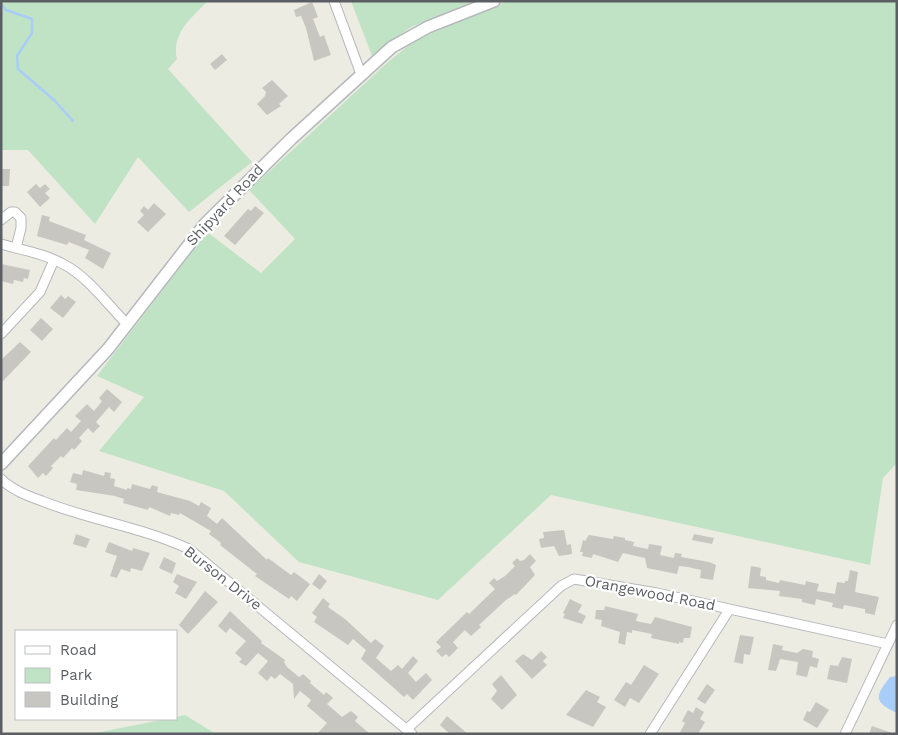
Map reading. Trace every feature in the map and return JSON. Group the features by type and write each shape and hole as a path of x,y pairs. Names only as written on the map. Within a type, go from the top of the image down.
{"street":[{"path":"334,1 361,74"},
{"name":"Shipyard Road","path":"1,464 88,373 188,243 232,195 392,47 409,36 494,1"},
{"path":"1,220 11,212 15,212 21,218 21,228 16,248"},
{"path":"1,244 54,260 76,273 127,324"},
{"path":"1,334 40,292 54,260"},
{"name":"Burson Drive","path":"1,479 14,489 69,512 189,548 410,732"},
{"name":"Orangewood Road","path":"410,732 472,667 568,581 583,579 888,644"},
{"path":"650,734 730,610"},
{"path":"845,734 897,624"}],"green space":[{"path":"1,1 208,1 184,27 177,42 177,59 168,69 252,162 189,212 138,157 95,224 28,150 1,150"},
{"path":"351,1 478,1 411,27 372,56"},
{"path":"507,1 897,1 897,463 883,478 870,565 551,495 438,600 299,562 224,491 99,451 144,397 97,376 207,232 261,273 295,239 249,190 388,62 414,41"},
{"path":"185,715 216,734 90,734 161,720 178,720 178,717"}],"water":[{"path":"897,676 897,713 880,702 879,694 890,677"}],"building":[{"path":"312,2 318,17 313,19 320,37 324,35 331,55 314,61 306,28 301,16 296,17 294,10"},
{"path":"222,54 227,60 215,70 210,64"},
{"path":"272,80 288,96 279,104 281,106 267,115 257,104 265,96 266,92 262,88"},
{"path":"1,169 10,169 9,186 1,186"},
{"path":"36,184 40,188 45,184 50,189 45,193 50,198 40,207 27,192"},
{"path":"154,203 166,214 148,232 137,222 144,215 140,211 144,206 148,210"},
{"path":"255,206 264,213 235,245 224,236 248,209 251,211"},
{"path":"42,215 50,217 49,221 86,235 84,240 111,253 103,269 85,258 89,250 69,242 67,245 37,236"},
{"path":"1,264 30,270 28,279 24,278 23,282 14,280 13,284 1,281"},
{"path":"61,295 65,299 68,296 76,302 63,318 50,308"},
{"path":"41,318 53,329 42,341 30,330"},
{"path":"20,342 31,352 1,383 1,360"},
{"path":"107,389 122,402 114,412 109,407 96,422 100,426 93,433 88,428 79,438 82,441 74,450 72,448 63,458 61,456 51,466 53,468 46,476 43,473 38,478 28,466 54,438 56,440 67,428 71,432 81,421 75,416 87,404 94,411 102,401 99,398"},
{"path":"83,470 104,476 105,472 111,473 110,478 115,479 114,486 127,490 127,488 131,489 132,484 150,489 152,485 158,487 157,492 190,501 199,506 201,502 211,508 207,516 217,524 222,518 267,560 268,558 291,575 294,572 310,584 297,601 291,596 289,599 255,576 257,574 209,534 211,531 180,513 179,515 171,513 170,516 149,507 148,510 123,503 124,499 115,496 76,490 77,484 70,482 73,473 82,475"},
{"path":"564,530 567,545 571,544 572,554 559,556 554,546 541,548 539,539 544,538 543,532"},
{"path":"76,534 90,539 86,548 73,544"},
{"path":"694,534 714,538 712,544 692,540"},
{"path":"589,535 613,539 614,536 625,538 625,540 634,542 633,546 648,549 649,544 662,546 660,555 674,558 675,553 682,554 681,557 709,562 716,565 713,580 700,578 701,570 688,567 679,566 677,574 647,568 645,558 623,553 618,562 593,554 592,558 582,556 583,552 580,552 583,540 585,541"},
{"path":"109,542 132,551 133,548 150,553 142,571 131,568 130,572 121,569 117,578 110,576 117,556 105,552"},
{"path":"530,554 536,561 530,567 535,575 516,595 506,600 479,625 481,627 471,636 465,630 453,642 458,648 449,657 446,654 442,657 436,651 441,647 436,642 467,612 469,614 495,589 489,583 494,578 497,581 505,576 515,566 512,563 517,558 520,561 524,560"},
{"path":"164,557 176,563 172,574 159,568"},
{"path":"751,566 761,568 760,576 766,577 766,580 779,583 780,580 805,585 806,581 819,584 817,591 835,594 837,582 845,583 845,581 848,581 850,570 858,572 855,592 879,597 875,615 865,613 865,609 844,605 843,609 832,607 833,603 816,599 815,605 802,602 802,599 779,596 780,591 748,588"},
{"path":"177,574 197,582 186,599 175,593 179,586 173,582"},
{"path":"319,574 327,581 320,590 312,584"},
{"path":"205,591 218,602 188,634 179,625"},
{"path":"323,598 330,604 328,607 345,619 371,643 375,639 384,646 376,658 391,671 398,665 402,669 413,656 418,661 408,673 416,682 426,673 432,680 413,700 407,694 404,697 361,659 366,650 353,639 348,645 314,622 317,617 312,613"},
{"path":"570,599 582,605 578,612 586,616 582,624 563,618 565,614 563,613"},
{"path":"605,606 638,614 636,621 651,624 655,617 692,627 690,638 684,638 683,643 679,642 679,644 651,638 652,634 632,630 632,633 627,632 625,645 618,643 620,632 601,626 602,620 595,619 596,610 604,610"},
{"path":"230,611 262,641 261,643 285,660 284,662 287,667 299,677 303,674 324,695 326,692 331,696 333,698 327,704 342,717 351,711 358,717 355,721 370,734 317,734 327,723 307,706 311,700 300,691 294,699 293,684 280,674 275,679 271,676 267,681 258,673 268,661 258,653 246,666 239,662 242,659 235,653 246,641 230,628 226,633 218,626"},
{"path":"740,635 754,637 750,655 744,654 743,664 734,662"},
{"path":"773,644 783,646 782,650 797,653 803,649 813,651 812,657 819,659 817,668 810,666 807,677 796,675 798,662 780,659 776,671 768,670"},
{"path":"541,651 547,657 543,661 547,665 532,679 515,661 523,654 532,660"},
{"path":"842,657 852,659 847,683 827,679 830,665 838,666"},
{"path":"644,665 659,674 639,703 630,698 625,707 614,700 626,682 631,685"},
{"path":"501,675 517,695 502,710 491,699 497,691 492,684"},
{"path":"707,684 715,690 705,704 697,699"},
{"path":"586,690 600,697 597,702 606,707 593,727 566,715"},
{"path":"816,702 829,710 817,728 803,720 807,711 810,712"},
{"path":"696,707 704,712 700,719 705,722 698,734 679,734 685,723 682,721 688,710 693,713"},
{"path":"447,716 468,734 450,734 440,725"},
{"path":"872,726 892,733 892,734 869,734"}],"waterway":[{"path":"1,4 6,10 32,19 32,33 17,56 18,69 54,100 73,121"}]}
